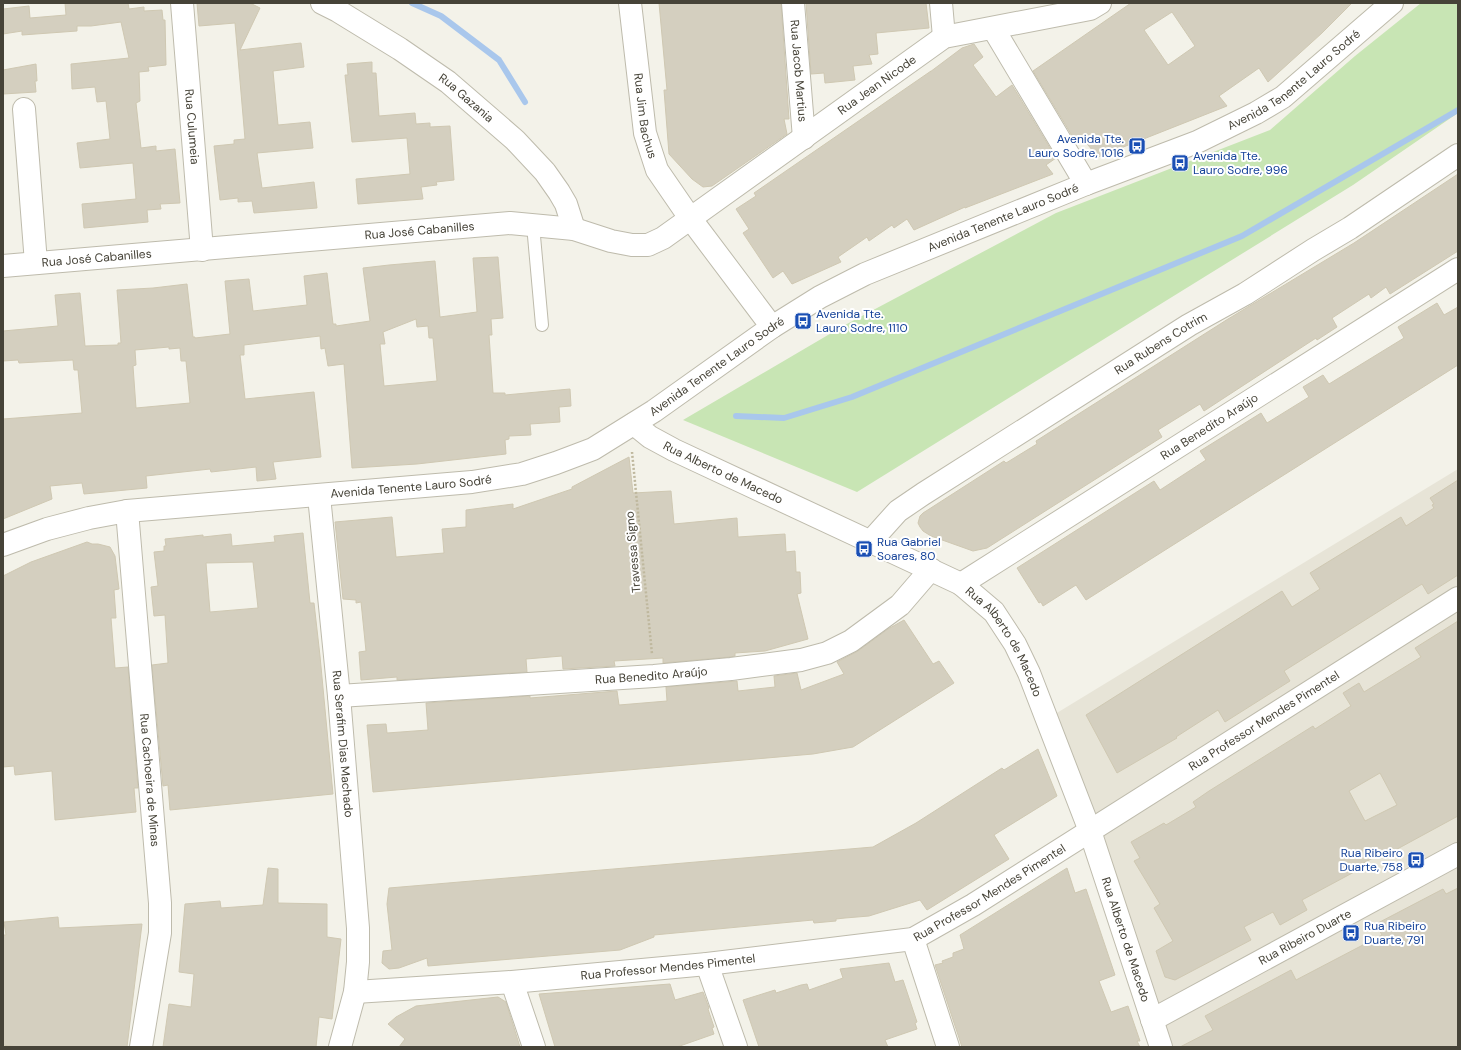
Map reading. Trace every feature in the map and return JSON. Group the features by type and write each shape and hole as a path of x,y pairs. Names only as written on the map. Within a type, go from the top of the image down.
{"street":[{"name":"Rua Culumeia","path":"182,3 202,250"},
{"name":"Rua Gazania","path":"322,3 338,11 448,82 515,140 545,172 559,192 566,204 574,229"},
{"name":"Rua Jim Bachus","path":"630,3 645,133 657,170 690,218"},
{"name":"Rua Jacob Martius","path":"793,3 804,138"},
{"path":"941,3 944,37"},
{"name":"Avenida Tenente Lauro Sodré","path":"3,545 47,529 128,511 472,482 522,474 593,449 632,425 772,328 820,297 865,274 1086,184 1197,142 1256,113 1283,97 1392,3"},
{"name":"Rua Jean Nicode","path":"690,218 944,37 993,28 1093,5"},
{"path":"993,28 1086,184"},
{"path":"24,109 36,263"},
{"name":"Rua Rubens Cotrim","path":"871,541 898,511 923,494 1189,325 1245,294 1312,250 1350,228 1458,155"},
{"name":"Rua José Cabanilles","path":"3,266 510,223 574,229 611,241 632,245 648,245 663,238 690,218"},
{"path":"690,218 772,328"},
{"name":"Rua Benedito Araújo","path":"961,584 1458,269"},
{"name":"Rua Alberto de Macedo","path":"632,425 674,450 961,584 994,612 1015,644 1043,707 1090,831 1161,1047"},
{"name":"Rua Serafim Dias Machado","path":"318,496 339,696 358,928 358,962 355,992 340,1047"},
{"name":"Rua Cachoeira de Minas","path":"128,511 160,903 160,933 141,1047"},
{"name":"Rua Benedito Araújo","path":"339,696 654,676 731,669 801,660 827,653 851,641 900,605 931,569"},
{"name":"Rua Professor Mendes Pimentel","path":"355,992 512,982 707,964 912,939 973,905 1458,598"},
{"name":"Rua Ribeiro Duarte","path":"1152,1020 1458,854"},
{"path":"912,939 948,1047"},
{"path":"707,964 736,1047"},
{"path":"512,982 534,1047"}],"lane":[{"path":"533,225 542,325"}],"path":[{"name":"Travessa Signo","path":"632,425 654,676"}],"shaded area":[{"path":"1458,469 1458,1047 1155,1047 1042,722"}],"green space":[{"path":"1421,3 1458,3 1458,113 1353,185 857,492 683,420 845,325 1056,213 1270,130 1355,56"}],"building":[{"path":"65,3 128,3 129,9 144,7 144,11 162,10 163,20 165,20 166,65 148,67 149,71 139,72 140,101 136,103 141,148 156,146 156,151 175,149 180,203 160,204 161,209 147,210 148,222 84,228 82,204 136,199 133,163 80,168 77,143 110,139 106,101 97,102 95,87 72,89 71,64 129,58 121,22 91,26 77,26 77,31 22,35 22,31 3,34 3,9 29,6 30,18 66,15"},
{"path":"197,3 250,3 260,8 240,50 301,43 304,67 273,71 278,125 310,122 313,148 257,153 262,188 314,182 317,208 254,213 252,201 238,202 238,198 220,200 214,146 234,144 234,140 245,139 235,23 199,26"},
{"path":"659,3 781,3 789,119 784,119 787,134 712,186 703,187 692,179 669,154 664,90 667,90"},
{"path":"806,3 926,3 929,28 876,33 878,54 869,55 872,64 853,66 855,80 825,83 824,73 811,74"},
{"path":"1131,3 1352,3 1322,33 1268,82 1259,68 1219,96 1227,106 1098,157 1083,139 1077,144 1033,71","holes":["1172,12 1195,46 1168,65 1144,30"]},
{"path":"974,44 983,57 973,65 996,97 1012,85 1056,158 1046,165 1053,174 965,207 914,230 907,219 894,228 892,225 869,241 867,237 838,257 841,262 792,284 783,271 773,278 743,233 749,229 736,209 756,196 754,193 931,71 930,72 962,48"},
{"path":"372,62 372,73 376,73 379,116 415,113 416,124 430,123 430,127 450,126 454,180 436,182 437,185 421,187 423,199 358,204 356,179 410,174 407,138 352,142 345,75 348,75 347,64"},
{"path":"36,64 36,92 3,94 3,70"},
{"path":"1458,174 1458,251 1390,294 1386,287 1371,298 1369,294 1332,318 1337,327 1317,340 1316,338 1204,411 1200,404 1158,430 1162,437 987,548 973,551 931,536 920,527 918,523 920,516 923,513 1004,461 1006,463 1037,444 1036,441 1228,319 1354,243"},
{"path":"498,257 503,318 491,319 492,335 489,335 493,393 505,393 505,395 570,389 571,406 559,407 560,422 530,424 531,435 509,436 509,439 505,440 506,454 417,464 352,468 344,364 328,366 325,348 321,349 320,336 244,345 244,355 240,355 245,399 314,392 321,457 273,462 276,479 257,481 256,467 211,472 210,469 146,476 147,488 84,494 82,483 50,486 52,499 3,519 3,419 82,413 78,370 74,370 73,360 19,363 18,360 3,361 3,331 58,326 55,295 80,293 85,346 118,345 118,343 121,343 117,290 187,284 193,337 195,338 230,334 225,281 249,279 253,311 307,305 304,276 327,273 333,324 336,324 336,326 370,321 363,268 435,261 440,317 477,312 473,258","holes":["416,319 417,327 428,326 429,338 433,338 437,381 384,386 380,344 385,344 383,332","169,347 169,349 180,348 181,361 186,361 190,403 136,408 133,366 136,365 135,350"]},
{"path":"1437,303 1444,315 1458,307 1458,365 1086,600 1076,585 1043,606 1041,602 1039,603 1017,568 1154,481 1160,490 1206,460 1200,451 1261,413 1267,423 1309,397 1303,387 1323,375 1329,384 1404,338 1398,327"},
{"path":"629,457 633,493 671,491 674,524 737,518 738,537 785,534 786,552 795,551 796,572 800,572 801,593 797,594 808,639 765,651 735,653 735,656 730,657 663,663 663,658 614,661 615,666 563,669 562,656 526,659 527,672 397,680 397,677 361,680 359,652 366,651 361,602 356,603 356,600 343,599 335,522 392,517 396,557 444,553 442,529 466,527 466,510 513,504 513,509 572,489 572,487"},
{"path":"1458,480 1458,575 1428,594 1422,584 1284,671 1290,681 1225,722 1218,710 1176,737 1177,738 1117,773 1086,715 1282,591 1292,607 1320,589 1310,573 1401,517 1406,526 1434,508 1432,505 1434,504 1430,498"},
{"path":"303,533 310,603 314,603 333,794 170,810 168,785 163,786 152,665 168,663 165,615 154,616 151,587 158,586 154,552 164,551 164,546 166,546 165,539 231,534 232,546 275,542 274,536","holes":["253,562 258,608 210,612 206,563"]},
{"path":"87,542 110,547 115,556 119,589 114,590 116,618 111,618 115,668 128,667 138,788 134,788 136,812 55,820 52,771 15,775 14,766 3,767 3,576 31,562"},
{"path":"904,620 933,664 939,661 954,683 853,747 813,754 373,792 367,725 386,724 387,733 428,730 426,703 530,696 530,698 617,691 619,705 667,701 666,687 737,681 738,691 775,687 774,676 797,673 801,690 844,674 837,662 858,651 888,629"},
{"path":"1458,621 1458,816 1388,854 1386,851 1354,868 1356,871 1302,900 1307,910 1280,925 1273,912 1244,927 1251,940 1175,980 1165,977 1156,951 1173,941 1154,908 1160,904 1134,861 1140,858 1131,842 1164,823 1166,825 1196,807 1193,802 1209,791 1313,726 1315,729 1351,706 1343,693 1359,683 1364,692 1421,657 1415,648","holes":["1380,773 1397,805 1365,821 1349,791"]},
{"path":"1038,749 1057,796 994,835 1009,859 927,910 920,900 869,916 836,919 836,921 814,923 813,920 654,935 654,937 620,950 428,966 427,958 399,968 389,969 382,963 383,951 392,950 387,904 389,888 873,847 916,823 1002,768 1004,770"},
{"path":"268,868 278,869 278,903 327,904 327,937 341,939 332,1019 319,1017 316,1047 163,1047 169,1004 191,1007 194,974 179,972 185,904 220,901 221,908 263,905"},
{"path":"1067,868 1075,893 1086,889 1115,975 1099,981 1111,1012 1128,1006 1140,1041 1137,1041 1140,1047 962,1047 935,965 943,963 942,961 953,957 953,953 964,949 960,935"},
{"path":"1458,888 1458,1047 1180,1047 1213,1030 1205,1016 1291,970 1296,980 1382,935 1376,924 1443,889 1446,894"},
{"path":"58,917 59,928 142,924 127,1047 16,1047 3,1045 3,935 6,935 4,922"},
{"path":"889,963 895,982 903,980 917,1022 915,1023 917,1029 885,1040 888,1047 759,1047 743,1000 775,990 776,993 807,984 809,990 843,978 840,969"},
{"path":"670,984 675,1000 703,992 714,1027 712,1028 714,1034 677,1047 555,1047 539,994"},
{"path":"498,997 506,1002 520,1047 399,1047 405,1039 388,1024 396,1017 416,1006"}],"waterway":[{"path":"412,3 441,16 499,60 525,102"},
{"path":"736,416 784,418 852,397 1242,236 1458,110"}],"place":[{"name":"Avenida Tte. Lauro Sodre, 1016","path":"1137,146"},
{"name":"Avenida Tte. Lauro Sodre, 996","path":"1180,163"},
{"name":"Avenida Tte. Lauro Sodre, 1110","path":"803,321"},
{"name":"Rua Gabriel Soares, 80","path":"864,549"},
{"name":"Rua Ribeiro Duarte, 758","path":"1416,860"},
{"name":"Rua Ribeiro Duarte, 791","path":"1351,933"}]}
